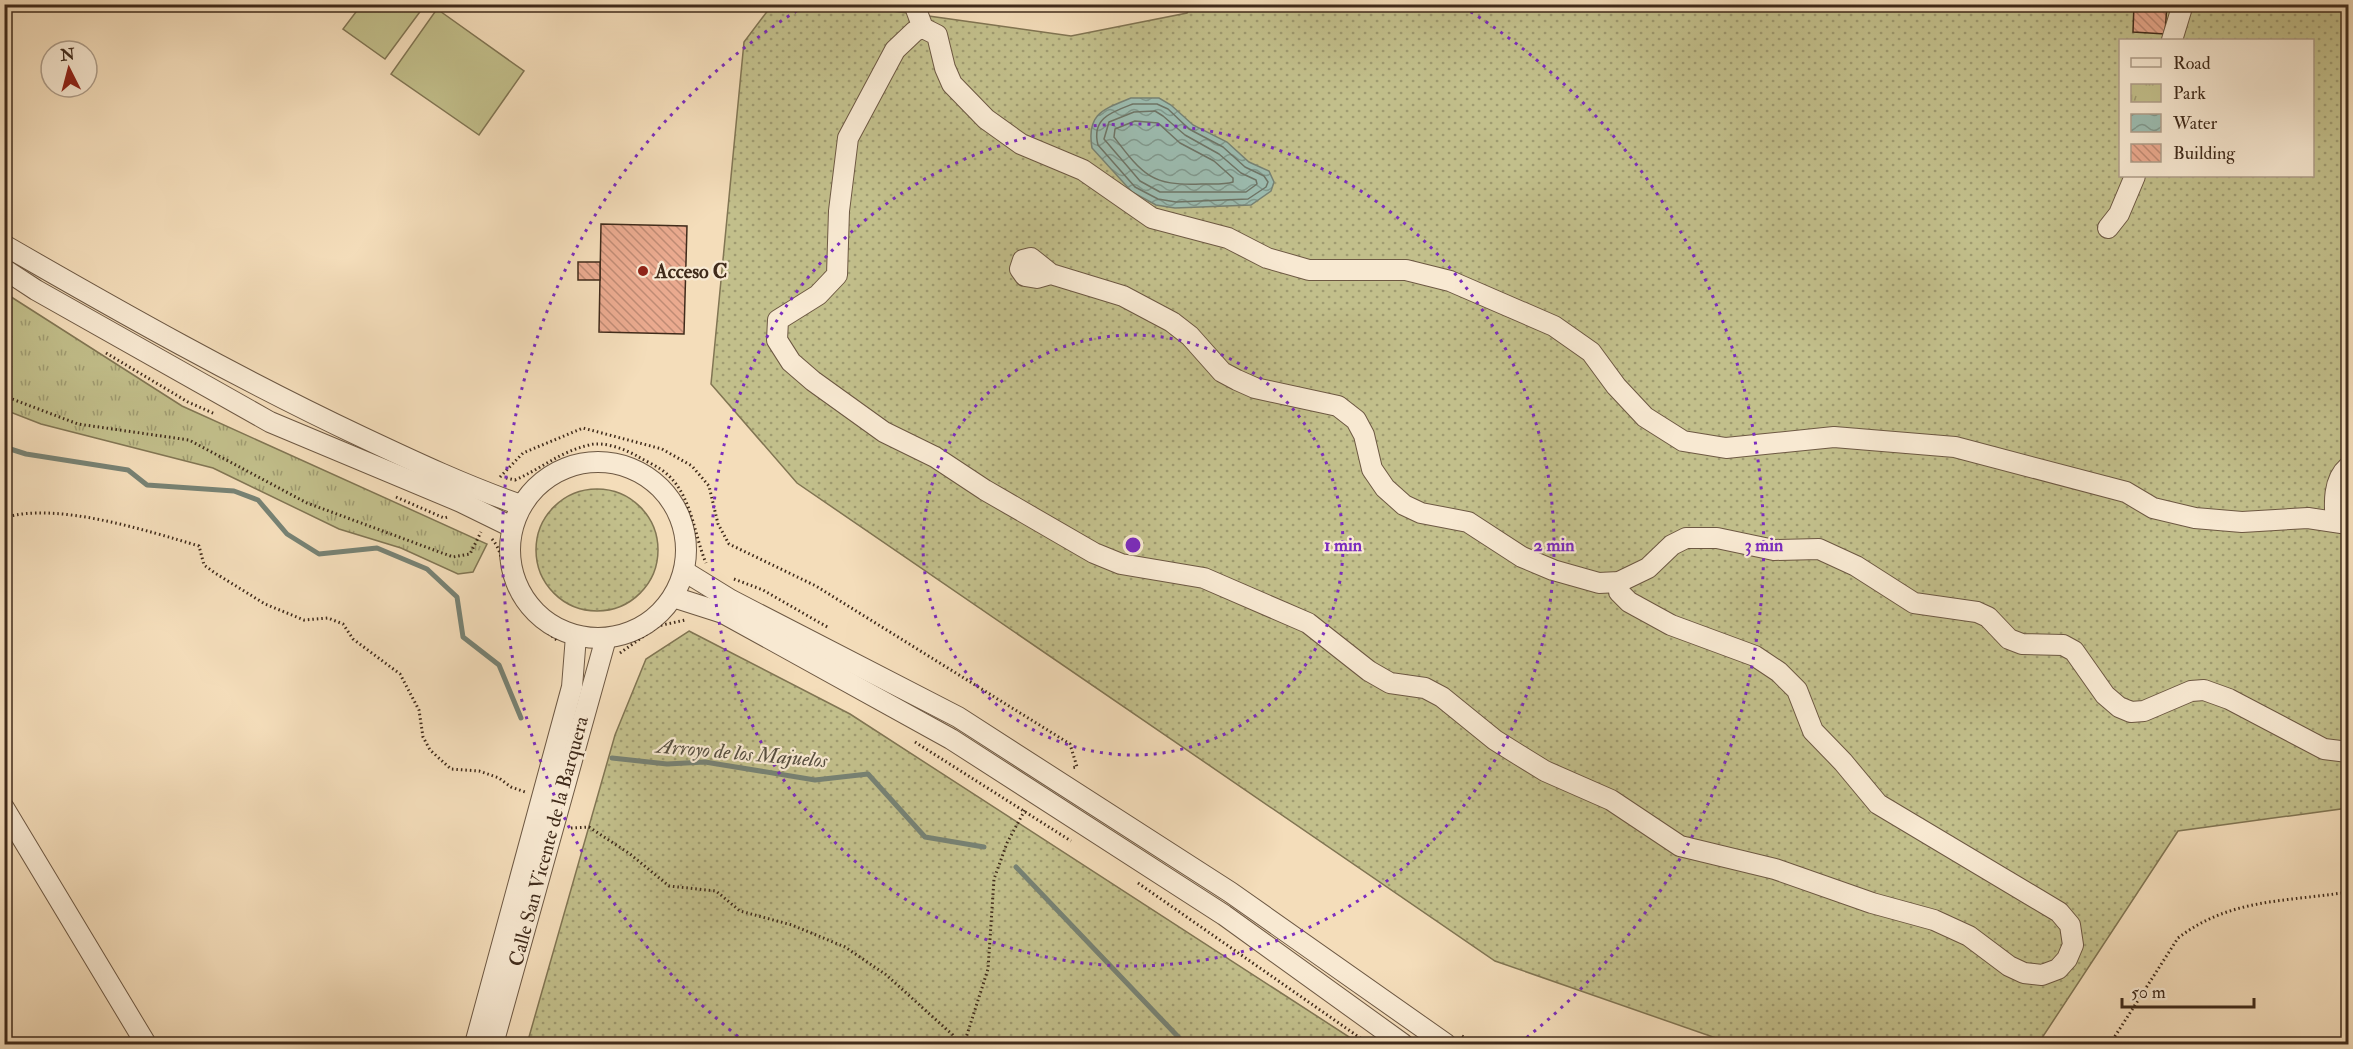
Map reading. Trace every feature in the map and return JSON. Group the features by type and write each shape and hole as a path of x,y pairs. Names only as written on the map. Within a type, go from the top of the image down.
{"street":[{"path":"914,4 923,28 937,35 945,68 952,84 986,119 1021,144 1083,170 1152,218 1228,238 1267,258 1309,270 1406,270 1450,281 1554,326 1591,352 1616,386 1645,417 1683,441 1726,448 1834,437 1955,447 2116,489 2153,508 2195,518 2242,522 2308,518 2342,523"},
{"path":"2172,39 2182,4"},
{"path":"923,28 915,31 895,50 848,138 844,154 844,174 838,220 837,275 818,295 778,320 776,329 781,350 813,381 884,432 935,457 985,490 1094,553 1121,564 1204,578 1308,623 1370,671 1390,682 1425,688 1442,697 1488,735 1518,755 1545,771 1611,800 1680,846 1775,869 1872,903 1934,920 1969,936 2009,966 2024,973 2042,975 2058,969 2067,959 2073,945 2070,925 2059,912 1878,804 1844,762 1813,731 1797,690 1779,672 1755,656 1698,637 1629,602 1618,592 1619,582"},
{"path":"2109,228 2119,214 2135,177"},
{"path":"4,245 84,292 266,392 468,487 521,505"},
{"path":"4,269 36,290 270,422 461,502 512,526"},
{"path":"1051,274 1123,296 1172,322 1190,336 1222,372 1237,380 1255,388 1338,406 1356,420 1364,435 1372,469 1384,488 1404,505 1421,513 1468,522 1522,557 1569,575 1599,583 1619,582 1648,568 1672,545 1686,538 1717,538 1774,550 1819,549 1856,566 1914,603 1977,612 1988,617 2009,639 2022,644 2063,645 2074,651 2105,695 2119,707 2131,712 2144,711 2191,691 2204,690 2229,699 2324,749 2349,753"},
{"path":"605,462 623,465 647,477 671,500 684,530 684,571 673,597 658,615 634,631 606,638 568,639 541,619 520,592 509,557 512,526 521,505 537,486 569,466 605,462"},
{"path":"2342,523 2334,504 2338,482 2349,467"},
{"path":"684,571 731,600 958,717 1230,892 1446,1044"},
{"path":"673,597 723,613 951,739 1224,915 1403,1044"},
{"name":"Calle San Vicente de la Barquera","path":"493,1044 606,638"},
{"name":"Calle San Vicente de la Barquera","path":"475,1044 572,687 568,639"},
{"path":"4,808 146,1044"}],"path":[{"path":"4,396 78,424 189,440 307,503 453,557 470,554 483,528 500,549 506,578 516,601 568,639"},
{"path":"491,477 500,477 523,453 584,428 622,438"},
{"path":"4,518 20,513 82,518 148,531 199,546 204,565 215,573 265,604 304,620 328,618 343,624 352,639 400,674 419,710 423,737 430,750 452,769 479,771 499,778 511,787 527,793 530,782"},
{"path":"618,654 658,626 687,620"},
{"path":"913,741 1080,846"},
{"path":"551,830 589,827 630,854 669,886 716,891 740,911 792,925 845,947 885,974 953,1035 959,1044"},
{"path":"1136,882 1370,1044"},
{"path":"2110,1044 2178,938 2192,927 2235,907 2349,892"}],"green space":[{"path":"362,4 425,5 385,59 343,29"},
{"path":"1193,4 2348,5 2348,808 2178,831 2038,1044 1733,1044 1495,961 797,483 711,384 744,42 772,5 884,5 886,10 1071,36 1187,13"},
{"path":"437,9 524,71 479,135 391,74"},
{"path":"5,293 182,406 487,544 473,572 458,574 401,548 339,529 213,468 41,424 5,410"},
{"path":"597,489 620,494 640,507 653,527 658,550 653,573 640,593 620,606 597,611 574,606 554,593 541,573 536,550 541,527 554,507 574,494"},
{"path":"689,631 850,714 1360,1044 527,1044 615,735 646,659"}],"water":[{"path":"1131,98 1159,98 1171,105 1193,125 1227,142 1249,162 1269,171 1274,182 1271,191 1251,205 1175,208 1156,205 1132,192 1092,148 1091,136 1092,127 1099,114"}],"building":[{"path":"2134,4 2167,4 2165,34 2133,32"},
{"name":"Acceso C","path":"601,224 687,226 684,334 599,332"},
{"path":"578,262 600,262 600,280 578,280"}],"waterway":[{"name":"Arroyo de los Majuelos","path":"4,447 26,454 128,470 147,485 234,491 258,500 287,534 319,554 377,548 427,569 457,597 463,637 499,665 521,718"},
{"name":"Arroyo de los Majuelos","path":"612,758 667,764 705,762 815,780 868,774 925,837 984,847"},
{"name":"Arroyo de los Majuelos","path":"1016,867 1185,1044"}],"place":[{"name":"Acceso C","path":"643,271"}]}
